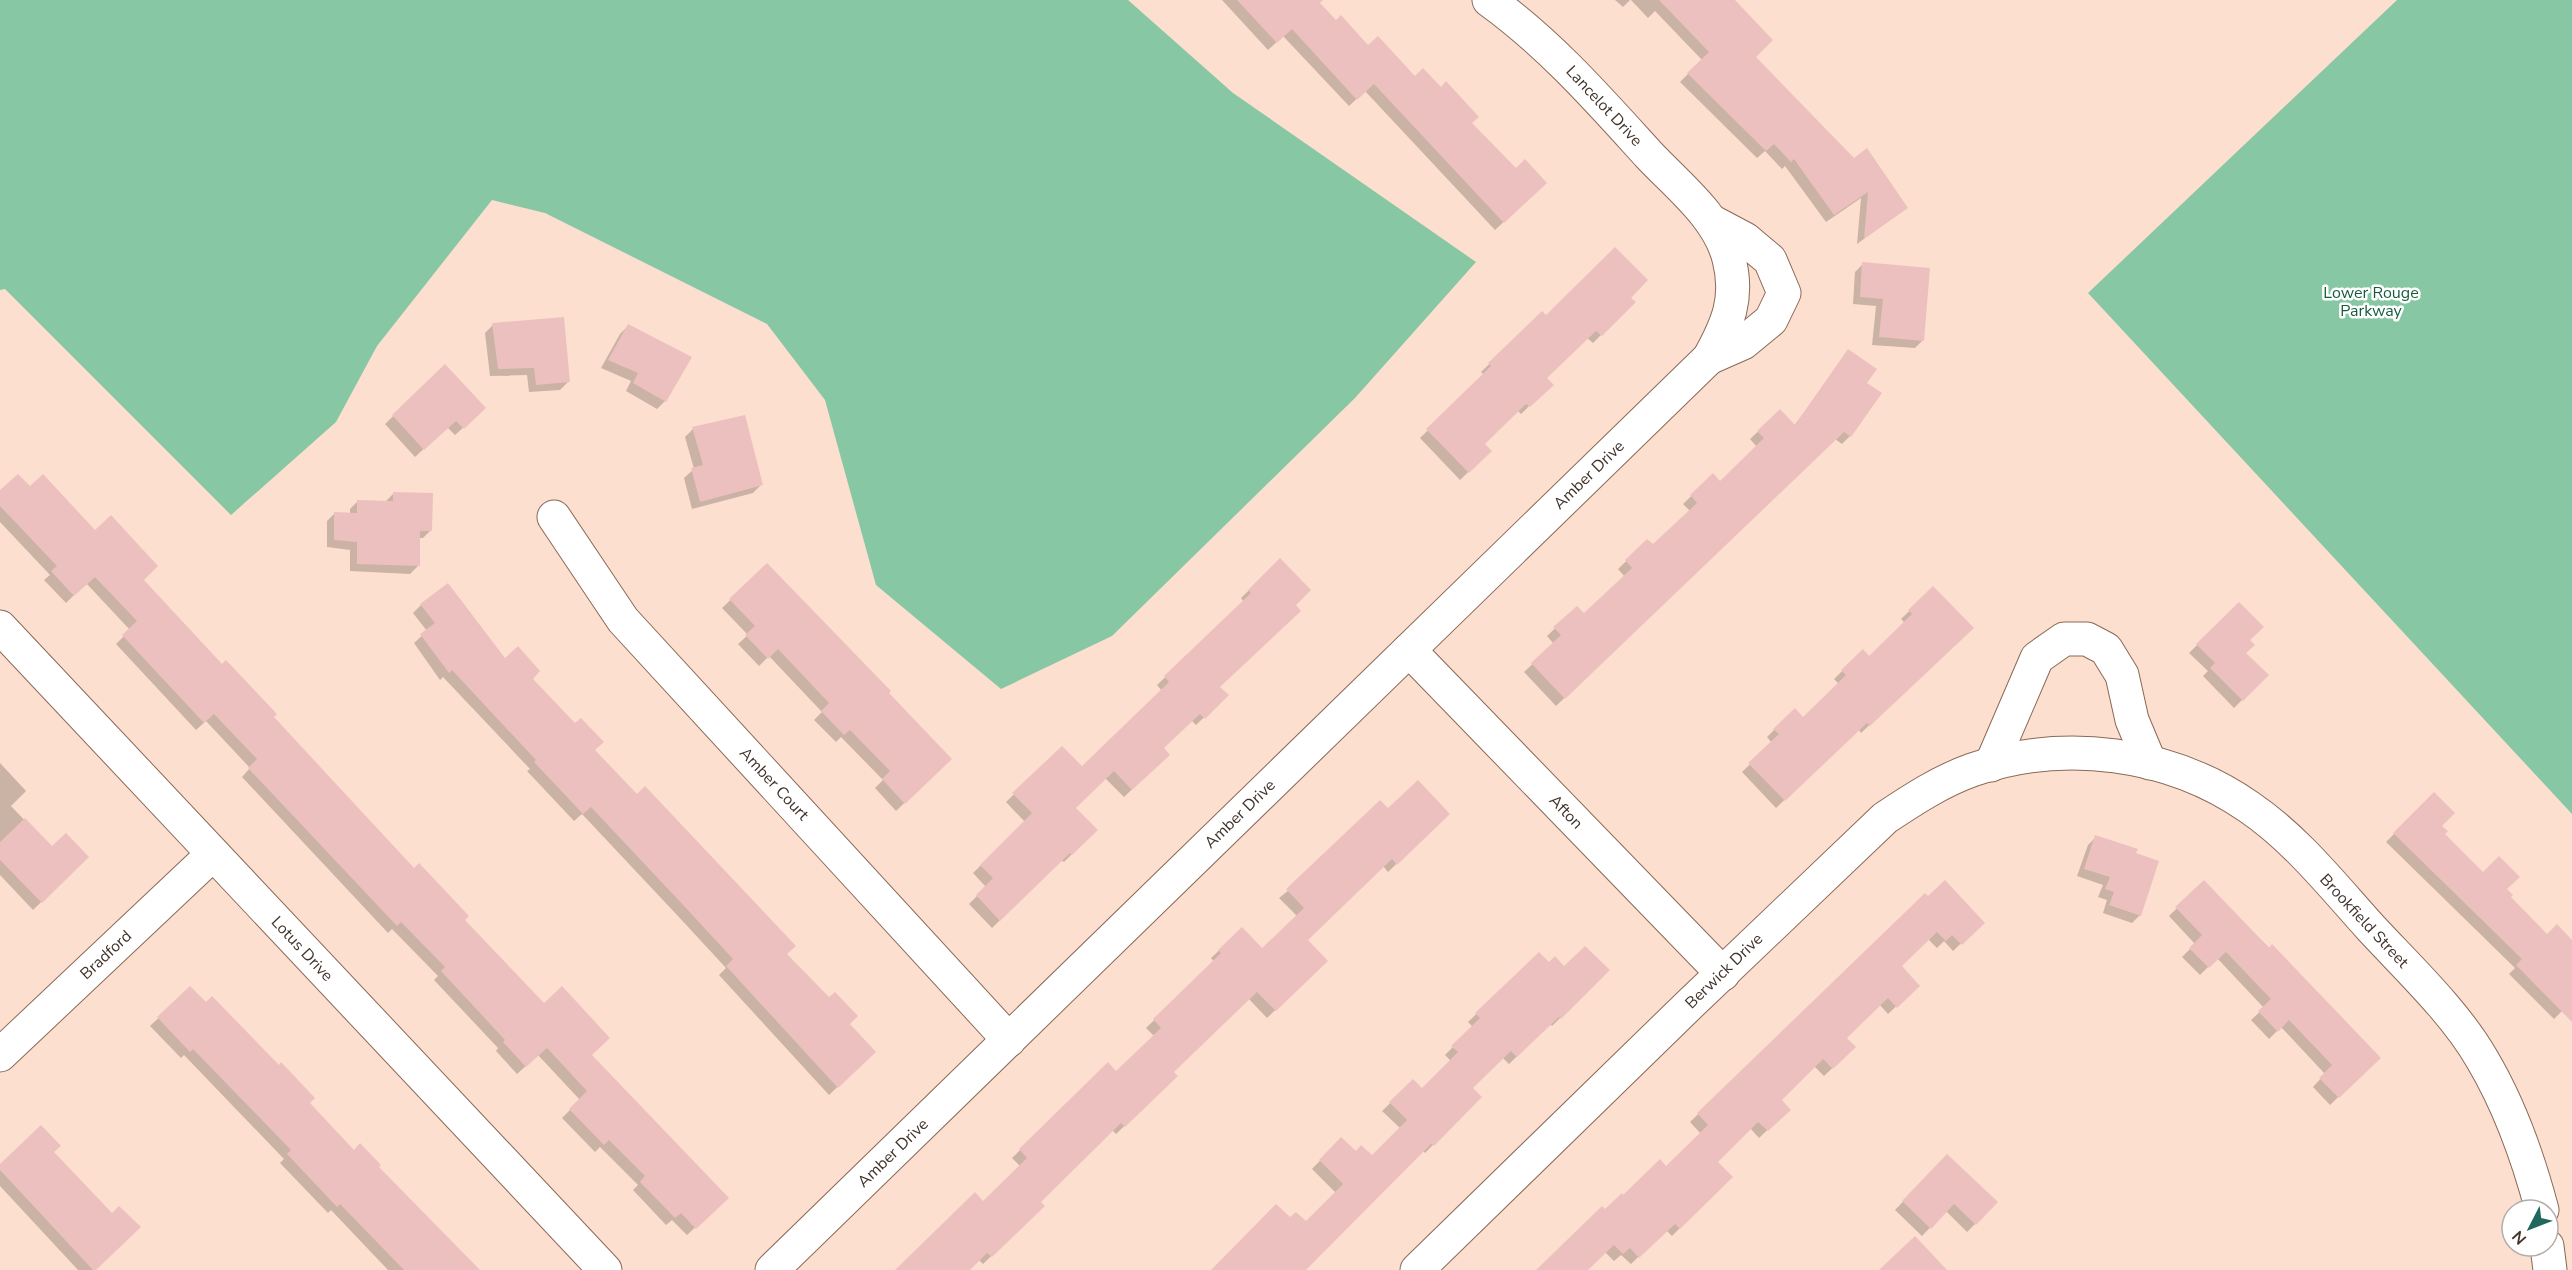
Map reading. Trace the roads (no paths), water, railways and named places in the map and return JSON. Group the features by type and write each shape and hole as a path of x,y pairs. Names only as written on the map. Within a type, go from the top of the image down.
{"street":[{"name":"Lancelot Drive","path":"1489,0 1542,42 1572,71 1711,221 1729,257 1732,296"},
{"name":"Lancelot Drive","path":"1711,221 1745,239 1770,260 1784,293"},
{"name":"Amber Drive","path":"1709,358 1743,343 1771,320 1784,293"},
{"name":"Amber Drive","path":"772,1270 1709,358 1725,329 1732,296"},
{"name":"Amber Court","path":"554,517 623,620 1009,1040"},
{"name":"Lotus Drive","path":"0,627 605,1270"},
{"path":"1991,765 2037,658 2064,639 2087,639 2106,649 2122,675 2132,720 2150,763"},
{"name":"Afton","path":"1409,650 1723,974"},
{"name":"Berwick Drive","path":"1417,1270 1885,818 1921,794 1971,770 2023,757 2077,753"},
{"name":"Brookfield Street","path":"2077,753 2105,754 2150,763 2189,775 2221,789 2249,807 2300,850 2439,1002 2481,1058 2508,1109 2531,1167 2539,1198"},
{"name":"Bradford","path":"0,1055 213,854"}],"park label":[{"name":"Lower Rouge Parkway","path":"2371,302"}]}
